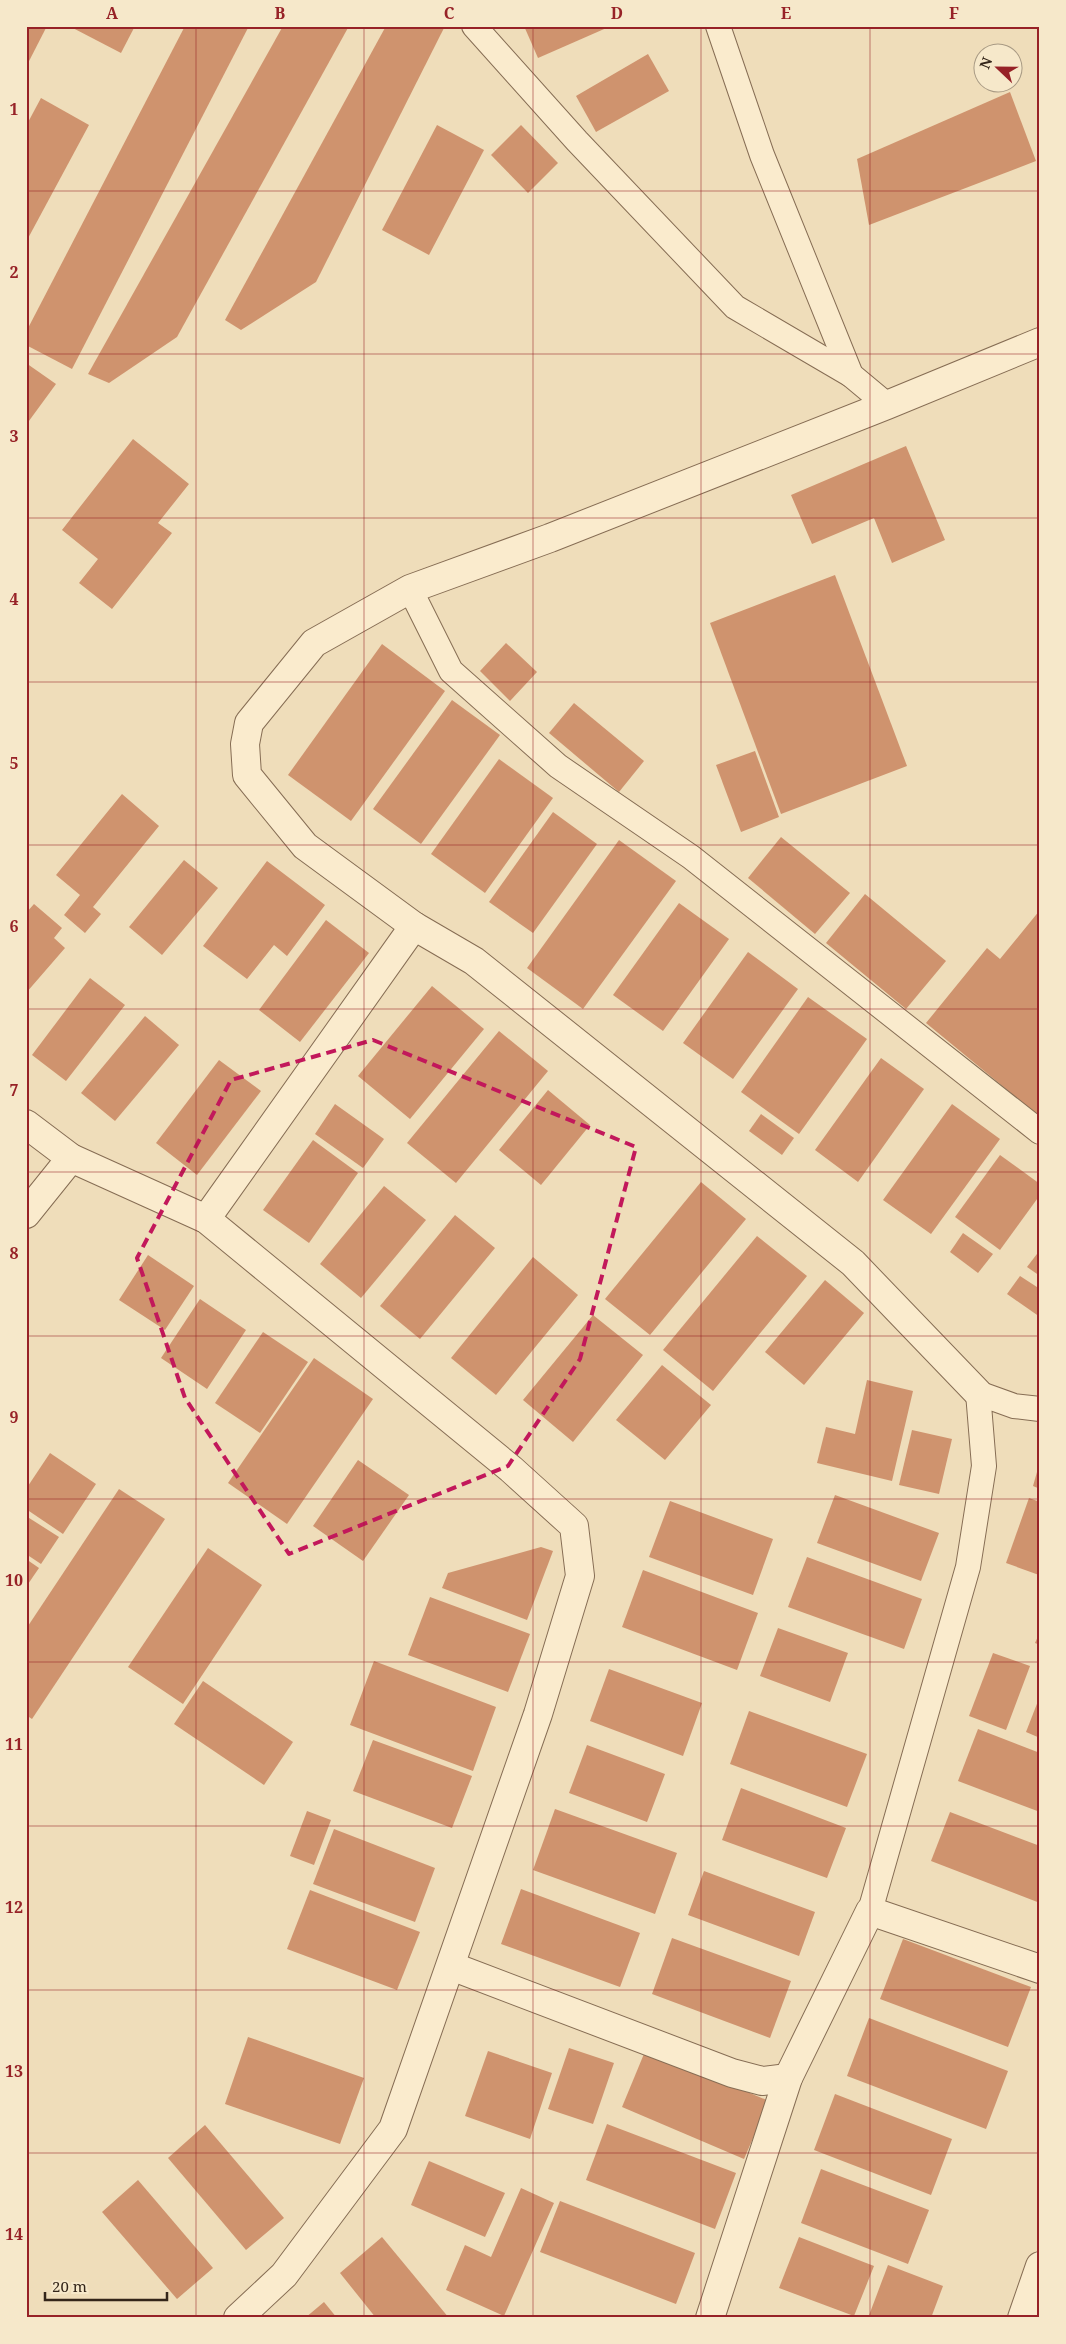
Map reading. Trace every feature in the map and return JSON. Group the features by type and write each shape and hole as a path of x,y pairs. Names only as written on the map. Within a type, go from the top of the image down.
{"street":[{"path":"978,1393 853,1263 474,961 414,926 306,846 246,775 245,744 249,723 314,642 410,589 550,538 887,406 1040,342"},
{"path":"206,1219 414,926"},
{"path":"26,1124 71,1158 206,1219 511,1469 574,1526 580,1576 538,1714 392,2130 284,2275 238,2318"},
{"path":"26,1214 71,1158"},
{"path":"710,2318 788,2078 870,1911 1040,1969"},
{"path":"451,1966 732,2073 762,2081 788,2078"},
{"path":"1022,2318 1040,2266"}],"lane":[{"path":"474,26 577,141 735,307 852,375 887,406"},
{"path":"718,26 762,155 852,375"},
{"path":"410,589 451,671 558,766 690,857 1040,1132"},
{"path":"870,1911 968,1566 984,1466 978,1393 1014,1406 1040,1409"}],"highlighted area":[{"path":"373,1040 636,1147 580,1359 508,1466 289,1554 185,1398 137,1258 231,1080"}],"building":[{"path":"26,26 47,26 26,67"},
{"path":"69,26 135,26 121,53"},
{"path":"185,26 249,26 72,369 26,345 26,332"},
{"path":"283,26 349,26 177,337 109,383 88,374"},
{"path":"386,26 445,26 316,282 241,330 225,320"},
{"path":"524,26 611,26 538,58"},
{"path":"648,54 669,91 596,132 576,96"},
{"path":"1010,92 1036,161 869,225 857,159"},
{"path":"41,98 89,125 26,242 26,126"},
{"path":"437,125 484,150 429,255 382,230"},
{"path":"521,125 558,163 528,193 491,155"},
{"path":"26,363 56,384 26,425"},
{"path":"133,439 189,484 158,523 172,533 112,609 79,583 98,559 62,530"},
{"path":"906,446 945,540 892,563 874,518 812,544 791,495"},
{"path":"835,575 907,766 781,814 710,623"},
{"path":"506,643 537,672 510,701 480,671"},
{"path":"382,644 445,691 351,821 288,775"},
{"path":"452,700 500,735 421,844 373,809"},
{"path":"574,703 644,761 619,792 549,733"},
{"path":"755,751 779,817 741,832 716,765"},
{"path":"499,759 553,798 485,893 431,854"},
{"path":"122,794 159,826 93,907 101,914 85,933 64,915 80,895 56,875"},
{"path":"553,812 597,844 533,933 489,902"},
{"path":"781,837 850,893 815,934 748,878"},
{"path":"619,840 676,881 583,1009 527,968"},
{"path":"184,860 218,888 162,955 129,927"},
{"path":"267,861 325,905 287,956 274,945 247,979 203,946"},
{"path":"865,894 946,961 906,1009 826,943"},
{"path":"679,903 729,939 663,1031 613,995"},
{"path":"34,904 62,928 54,938 65,948 26,993 26,913"},
{"path":"1040,910 1040,970 1037,972 1040,974 1040,1117 926,1023 987,948 1000,959"},
{"path":"326,920 369,953 300,1042 259,1010"},
{"path":"748,952 798,989 733,1079 683,1043"},
{"path":"90,978 125,1005 66,1081 32,1055"},
{"path":"432,986 484,1029 410,1119 358,1076"},
{"path":"808,997 867,1039 799,1134 741,1092"},
{"path":"145,1016 179,1045 115,1121 81,1093"},
{"path":"499,1031 548,1071 456,1183 407,1143"},
{"path":"881,1058 924,1089 858,1182 815,1150"},
{"path":"219,1060 261,1091 197,1175 156,1143"},
{"path":"548,1090 590,1125 541,1185 499,1150"},
{"path":"335,1104 384,1139 363,1168 315,1134"},
{"path":"952,1104 1000,1139 931,1234 883,1200"},
{"path":"761,1114 794,1138 782,1155 749,1131"},
{"path":"313,1140 358,1173 309,1243 263,1210"},
{"path":"1000,1155 1040,1184 1040,1195 1000,1250 955,1217"},
{"path":"701,1182 746,1219 650,1335 605,1299"},
{"path":"384,1186 426,1220 361,1298 320,1264"},
{"path":"455,1215 495,1248 420,1339 380,1306"},
{"path":"963,1233 993,1254 978,1273 950,1252"},
{"path":"757,1236 807,1276 713,1391 663,1350"},
{"path":"1040,1250 1040,1276 1027,1267"},
{"path":"148,1255 194,1286 165,1330 119,1300"},
{"path":"533,1257 578,1295 496,1395 451,1358"},
{"path":"1020,1276 1040,1289 1040,1317 1007,1294"},
{"path":"825,1280 864,1313 804,1385 765,1352"},
{"path":"200,1299 246,1330 207,1389 161,1358"},
{"path":"593,1315 643,1355 573,1442 523,1400"},
{"path":"263,1332 308,1362 260,1433 215,1403"},
{"path":"314,1358 373,1399 287,1524 228,1483"},
{"path":"662,1365 711,1405 665,1460 616,1420"},
{"path":"867,1380 913,1391 892,1481 817,1463 826,1427 855,1434"},
{"path":"912,1430 952,1439 939,1494 899,1485"},
{"path":"50,1453 96,1484 63,1534 26,1509 26,1489"},
{"path":"358,1460 409,1495 363,1561 313,1526"},
{"path":"1040,1466 1040,1489 1033,1486"},
{"path":"119,1489 165,1519 32,1719 26,1715 26,1629"},
{"path":"835,1495 939,1533 921,1581 817,1543"},
{"path":"1029,1498 1040,1502 1039,1575 1006,1563"},
{"path":"670,1501 773,1539 753,1595 649,1557"},
{"path":"26,1516 59,1537 41,1564 26,1554"},
{"path":"541,1547 553,1551 527,1620 442,1588 448,1573"},
{"path":"208,1548 262,1585 183,1704 128,1667"},
{"path":"807,1557 922,1599 904,1649 788,1607"},
{"path":"26,1559 39,1568 26,1587"},
{"path":"643,1570 758,1613 737,1670 622,1627"},
{"path":"430,1597 530,1634 508,1692 408,1655"},
{"path":"778,1628 848,1653 830,1702 760,1676"},
{"path":"1040,1632 1040,1645 1035,1643"},
{"path":"993,1653 1030,1666 1006,1730 969,1716"},
{"path":"374,1661 496,1707 473,1771 350,1725"},
{"path":"609,1669 702,1703 683,1756 590,1721"},
{"path":"203,1681 293,1742 264,1785 174,1724"},
{"path":"1040,1696 1040,1738 1026,1732"},
{"path":"749,1711 867,1754 847,1807 730,1764"},
{"path":"978,1729 1040,1753 1040,1812 958,1781"},
{"path":"373,1740 472,1776 452,1828 353,1791"},
{"path":"587,1745 665,1774 647,1822 569,1793"},
{"path":"741,1788 846,1828 827,1878 722,1840"},
{"path":"555,1809 677,1853 655,1914 533,1870"},
{"path":"307,1811 331,1820 314,1865 290,1856"},
{"path":"950,1812 1040,1846 1040,1903 931,1861"},
{"path":"334,1829 435,1868 415,1922 313,1884"},
{"path":"704,1871 815,1912 799,1956 688,1915"},
{"path":"521,1889 640,1933 620,1987 501,1944"},
{"path":"310,1890 420,1932 397,1990 287,1949"},
{"path":"672,1938 791,1981 770,2038 652,1994"},
{"path":"903,1939 1031,1987 1008,2047 880,1999"},
{"path":"869,2018 1008,2071 986,2129 847,2076"},
{"path":"248,2037 364,2078 340,2144 225,2104"},
{"path":"569,2048 614,2063 593,2124 548,2109"},
{"path":"646,2049 769,2101 744,2159 622,2107"},
{"path":"488,2051 552,2073 530,2139 465,2116"},
{"path":"835,2094 952,2139 931,2195 814,2150"},
{"path":"607,2124 736,2173 715,2229 586,2180"},
{"path":"205,2125 284,2218 246,2250 168,2158"},
{"path":"429,2161 505,2193 485,2237 411,2205"},
{"path":"821,2169 929,2210 908,2264 801,2223"},
{"path":"138,2180 213,2268 177,2299 102,2212"},
{"path":"521,2188 554,2203 504,2316 446,2290 465,2245 491,2257"},
{"path":"560,2201 695,2253 676,2304 540,2252"},
{"path":"382,2237 449,2318 376,2318 340,2273"},
{"path":"799,2237 874,2266 854,2316 779,2288"},
{"path":"888,2265 943,2286 931,2318 868,2318"},
{"path":"324,2302 337,2318 305,2318"}]}
